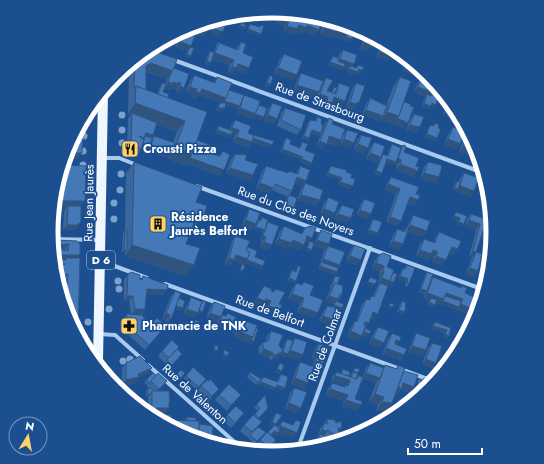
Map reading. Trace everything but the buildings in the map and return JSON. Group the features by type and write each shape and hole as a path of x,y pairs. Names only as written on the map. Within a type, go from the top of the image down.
{"main road":[{"name":"Rue Jean Jaurès","path":"98,357 104,100"}],"street":[{"name":"Rue de Strasbourg","path":"166,57 477,171"},
{"path":"103,158 119,158 145,168"},
{"name":"Rue du Clos des Noyers","path":"194,185 479,288"},
{"path":"58,239 101,240"},
{"name":"Rue de Colmar","path":"299,444 370,248"},
{"path":"101,261 154,280"},
{"name":"Rue de Belfort","path":"161,282 427,379"},
{"name":"Rue de Valenton","path":"99,334 115,335 235,443"}],"place":[{"name":"Crousti Pizza","path":"130,149"},
{"name":"Résidence Jaurès Belfort","path":"158,224"},
{"name":"Pharmacie de TNK","path":"129,326"}]}
